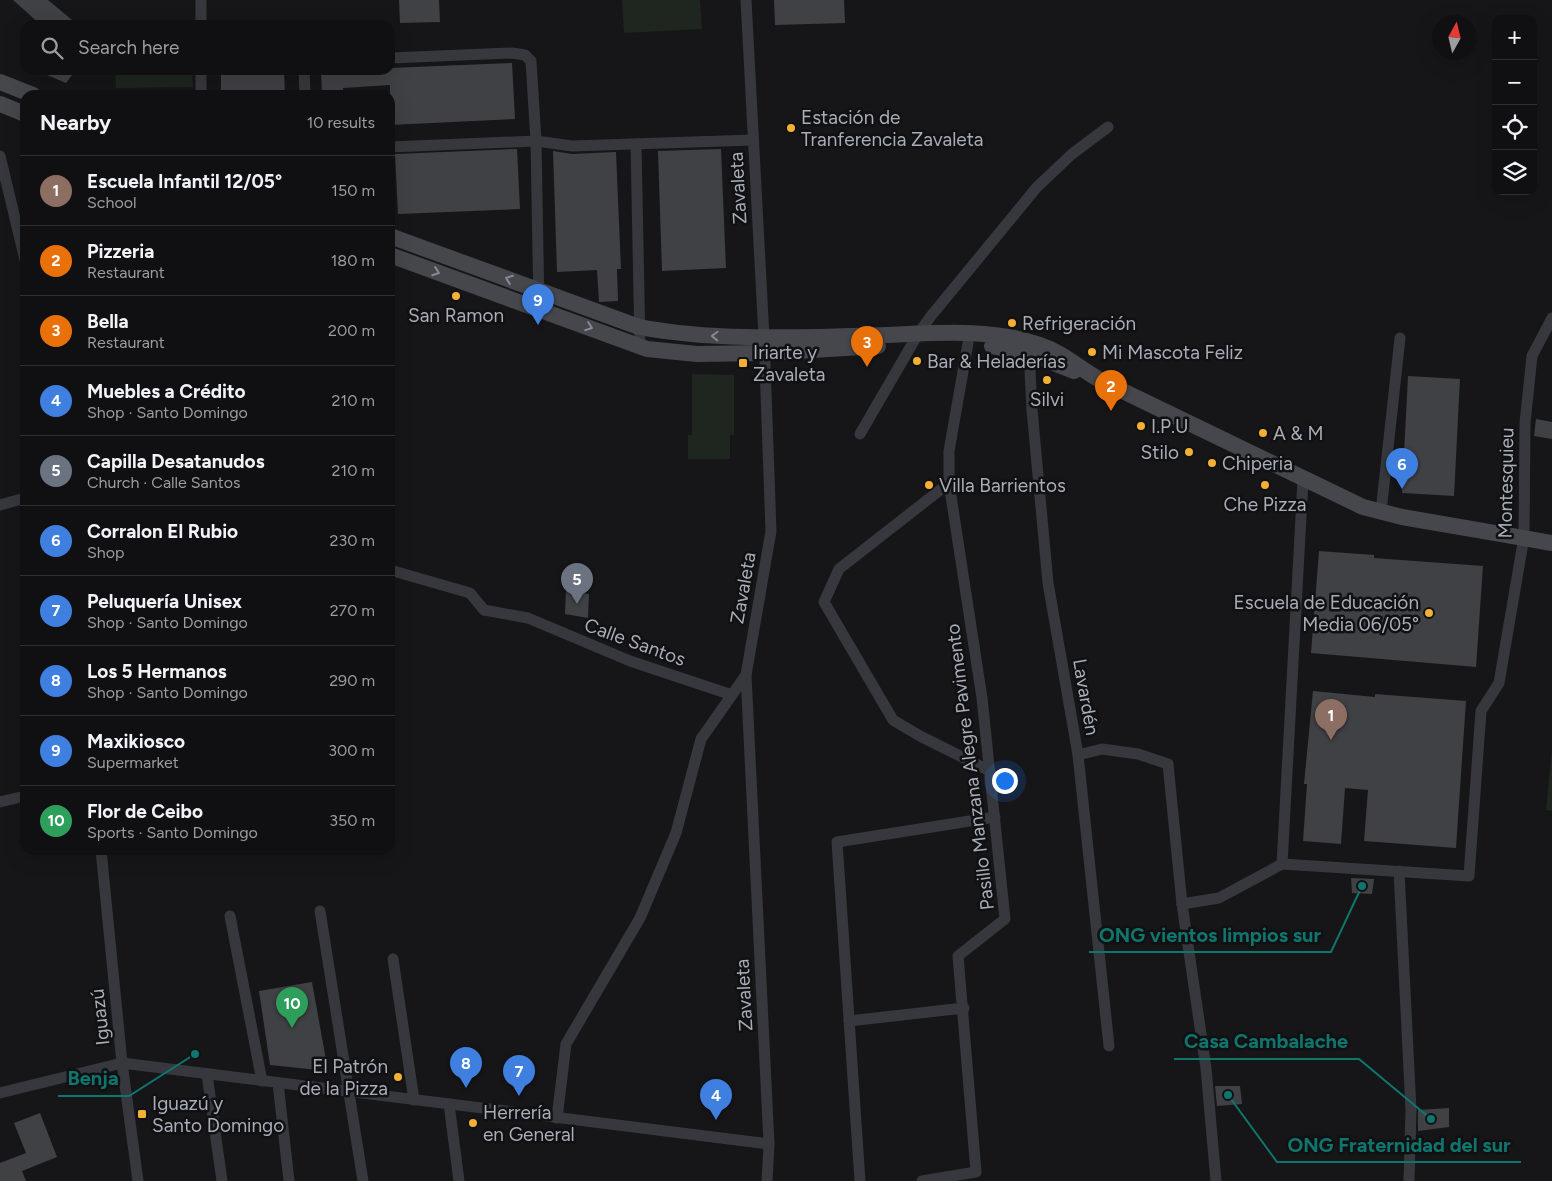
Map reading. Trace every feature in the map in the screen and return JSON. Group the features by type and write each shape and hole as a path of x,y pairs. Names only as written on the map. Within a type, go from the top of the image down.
{"main road":[{"path":"0,82 20,90"},
{"path":"0,104 20,112"},
{"path":"395,238 640,327 764,345"},
{"path":"395,257 647,349 678,353 764,345 915,339 972,334 1025,340 1042,345 1074,361 1094,377"},
{"path":"915,339 968,343 1033,355 1070,370 1094,377 1354,504 1381,512 1552,544"}],"street":[{"path":"201,0 201,20"},
{"name":"Zavaleta","path":"746,0 764,345 771,531 746,675 769,1144 767,1181"},
{"path":"395,58 512,53 524,55 533,65 539,309"},
{"path":"201,75 201,90"},
{"path":"304,75 305,90"},
{"path":"860,434 915,339 1037,187 1072,154 1108,127"},
{"path":"395,147 536,140 572,146 753,140"},
{"path":"636,144 640,346"},
{"path":"0,156 20,239"},
{"name":"Montesquieu","path":"1399,871 1470,876 1481,711 1499,683 1524,538 1524,423 1532,358 1552,318"},
{"path":"1381,512 1400,338"},
{"name":"Pasillo Manzana Alegre Pavimento","path":"922,1181 976,1172 964,1008 958,956 1005,919 982,698 949,483 949,451 968,343"},
{"name":"Lavardén","path":"1033,355 1030,370 1032,410 1048,583 1078,755 1109,1046"},
{"path":"1282,864 1303,480"},
{"path":"949,483 839,569 824,602 893,720 920,736 990,771"},
{"path":"0,505 20,499"},
{"name":"Calle Santos","path":"395,571 470,593 484,610 528,618 630,661 732,695"},
{"path":"557,1118 566,1044 640,918 676,833 701,739 746,675"},
{"path":"1078,755 1102,749 1138,754 1168,764 1182,904 1206,1068 1216,1181"},
{"path":"0,802 20,797"},
{"path":"860,1181 837,842 995,818"},
{"name":"Iguazú","path":"101,855 122,1063 138,1181"},
{"path":"1182,904 1219,898 1282,864 1399,871 1410,1102 1409,1181"},
{"path":"320,911 363,1181"},
{"path":"230,916 262,1081"},
{"path":"392,959 414,1100"},
{"path":"849,1021 964,1008"},
{"path":"0,1093 122,1063 769,1144"},
{"path":"207,1074 222,1181"},
{"path":"278,1083 289,1181"},
{"path":"449,1104 459,1181"}],"shaded area":[{"path":"622,0 700,0 702,29 624,33"},
{"path":"115,75 192,75 193,87 116,88"},
{"path":"692,374 734,375 734,435 730,435 730,459 688,459 688,435 692,435"},
{"path":"1552,750 1552,811 1546,810"}],"building":[{"path":"13,0 48,0 72,20 35,20"},
{"path":"399,0 439,0 440,22 400,23"},
{"path":"774,0 844,0 845,23 775,25"},
{"path":"512,63 515,119 395,125 395,90 390,90 390,85 343,88 343,90 322,90 321,75 395,75 395,68"},
{"path":"47,75 72,75 66,83"},
{"path":"221,75 284,75 285,90 221,90"},
{"path":"517,149 520,209 398,214 395,154"},
{"path":"721,149 726,268 662,271 658,151"},
{"path":"553,151 572,154 616,152 621,269 617,269 618,301 599,302 597,270 557,272"},
{"path":"1408,376 1460,379 1454,496 1402,493"},
{"path":"1536,419 1552,422 1552,439 1534,436"},
{"name":"Escuela de Educación Media 06/05°","path":"1319,551 1374,555 1374,558 1483,566 1476,667 1311,653"},
{"path":"566,589 589,594 588,618 565,614"},
{"path":"1313,691 1375,697 1375,694 1466,701 1456,848 1364,841 1368,790 1345,788 1341,844 1303,841 1307,784 1304,784"},
{"path":"1351,878 1374,879 1372,894 1352,893"},
{"path":"312,982 328,1071 270,1065 259,991"},
{"path":"1215,1086 1240,1086 1242,1104 1217,1106"},
{"path":"1449,1108 1449,1127 1418,1131 1418,1110"},
{"path":"40,1113 57,1157 22,1171 26,1181 0,1181 0,1163 26,1153 14,1123"}],"place":[{"name":"Estación de Tranferencia Zavaleta","path":"791,128"},
{"name":"San Ramon","path":"456,296"},
{"name":"Refrigeración","path":"1012,323"},
{"name":"Maxikiosco","path":"538,325"},
{"name":"Mi Mascota Feliz","path":"1092,352"},
{"name":"Bar & Heladerías","path":"917,361"},
{"name":"Iriarte y Zavaleta","path":"743,363"},
{"name":"Bella","path":"867,367"},
{"name":"Silvi","path":"1047,380"},
{"name":"Pizzeria","path":"1111,411"},
{"name":"I.P.U","path":"1141,426"},
{"name":"A & M","path":"1263,433"},
{"name":"Stilo","path":"1189,452"},
{"name":"Chiperia","path":"1212,463"},
{"name":"Villa Barrientos","path":"929,485"},
{"name":"Che Pizza","path":"1265,485"},
{"name":"Corralon El Rubio","path":"1402,489"},
{"name":"Capilla Desatanudos","path":"577,604"},
{"name":"Escuela de Educación Media 06/05°","path":"1429,613"},
{"name":"Escuela Infantil 12/05°","path":"1331,740"},
{"name":"ONG vientos limpios sur","path":"1362,886"},
{"name":"Flor de Ceibo","path":"292,1028"},
{"name":"Benja","path":"195,1054"},
{"name":"El Patrón de la Pizza","path":"398,1077"},
{"name":"Los 5 Hermanos","path":"466,1088"},
{"name":"ONG Fraternidad del sur","path":"1228,1095"},
{"name":"Peluquería Unisex","path":"519,1096"},
{"name":"Iguazú y Santo Domingo","path":"142,1114"},
{"name":"Casa Cambalache","path":"1431,1119"},
{"name":"Muebles a Crédito","path":"716,1120"},
{"name":"Herrería en General","path":"473,1123"}]}
